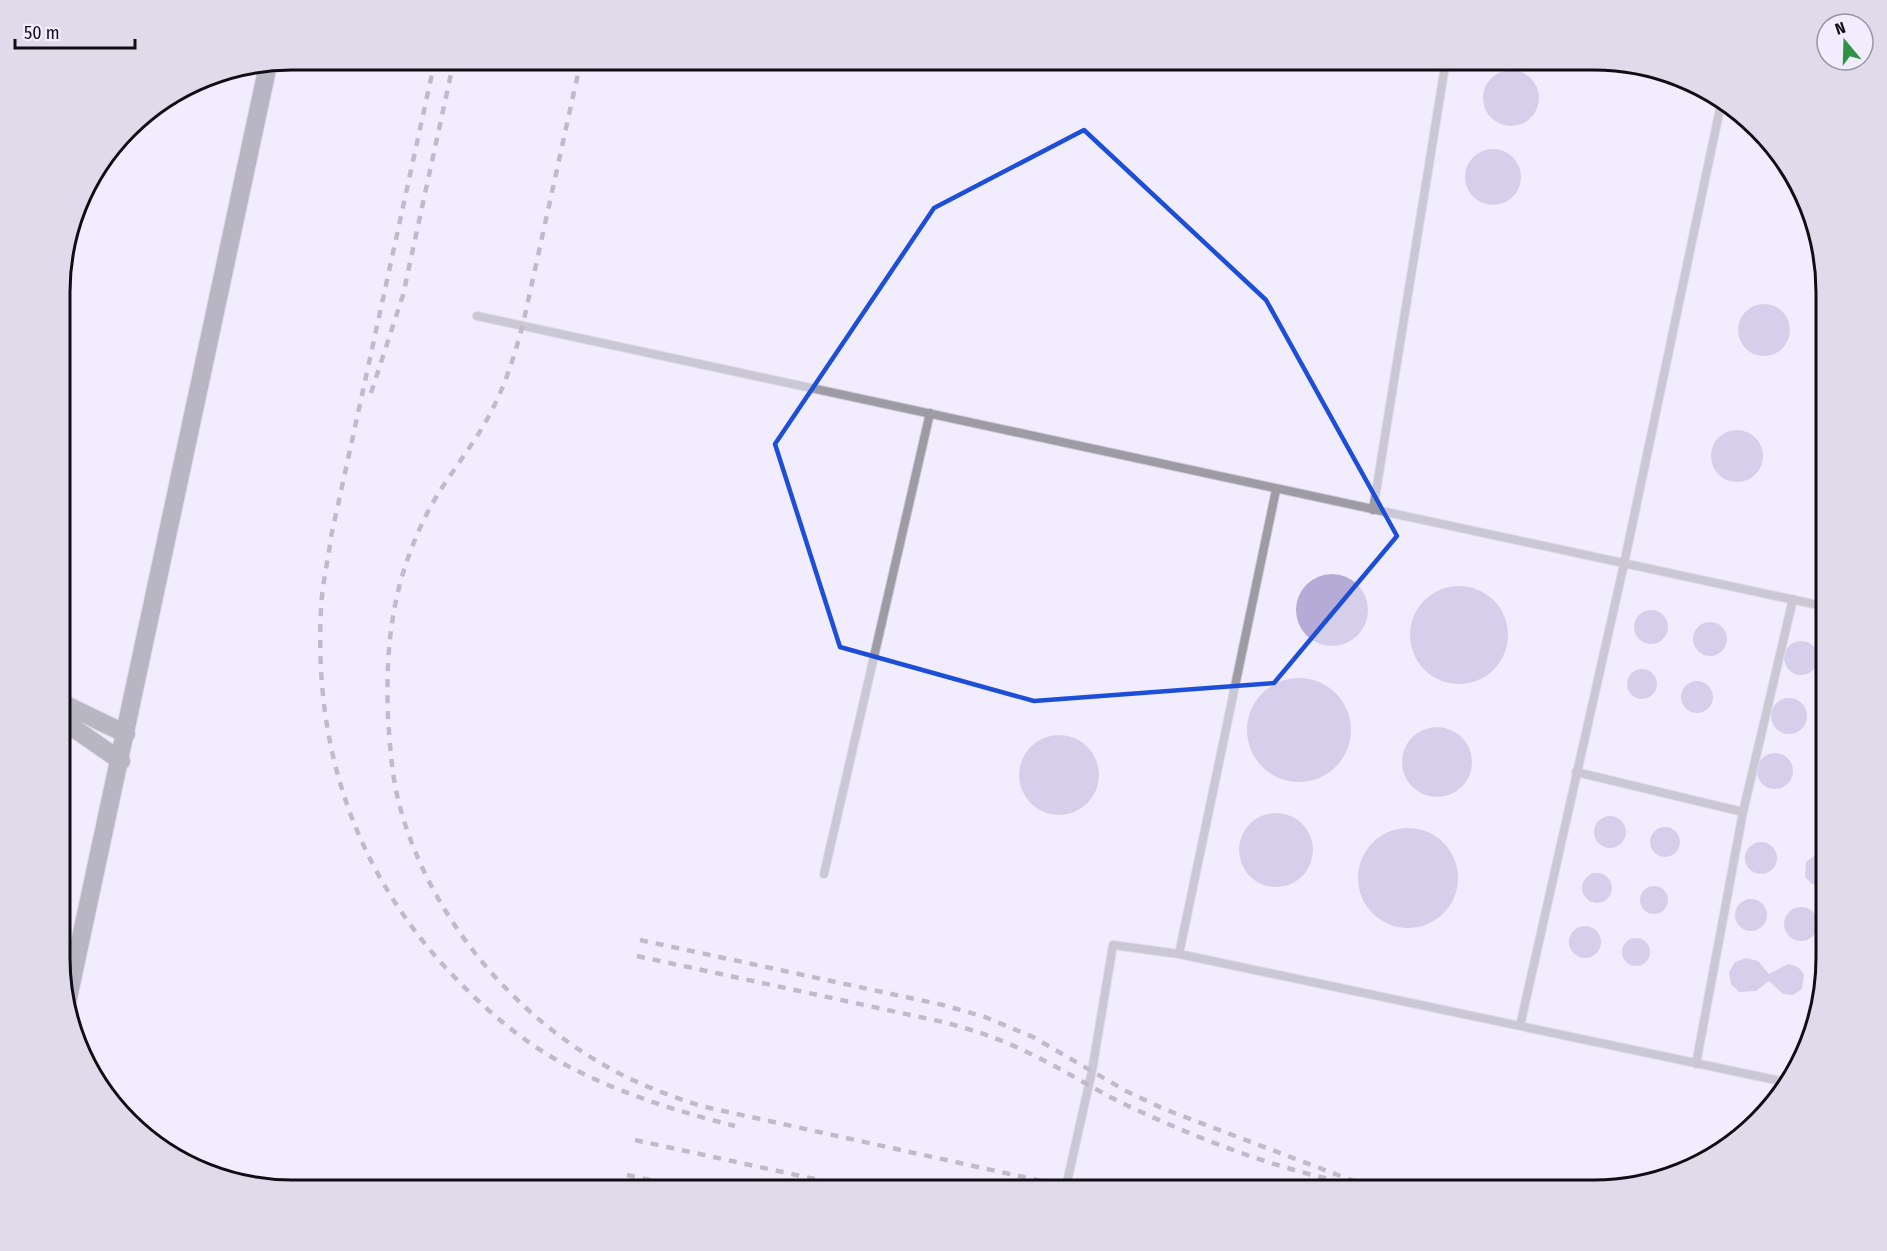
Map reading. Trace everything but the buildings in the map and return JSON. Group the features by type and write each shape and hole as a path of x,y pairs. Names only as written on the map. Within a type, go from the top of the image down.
{"street":[{"path":"72,982 267,72"},
{"path":"70,707 126,734"},
{"path":"70,725 121,760"}],"lane":[{"path":"1373,510 1444,70"},
{"path":"1520,1026 1624,564 1720,109"},
{"path":"477,315 1276,490 1816,604"},
{"path":"824,874 930,413"},
{"path":"1179,954 1276,490"},
{"path":"1696,1064 1743,813 1793,599"},
{"path":"1576,772 1743,813"},
{"path":"1067,1180 1092,1071 1113,945 1179,954 1780,1081"}],"highlighted area":[{"path":"1084,130 1266,300 1397,536 1274,683 1034,701 840,647 775,444 934,208"}],"railway":[{"path":"433,70 331,537 324,582 321,609 324,708 333,755 346,801 363,845 386,888 413,928 445,967 486,1008 531,1044 564,1064 605,1084 691,1114 735,1126"},
{"path":"371,393 403,295 452,70"},
{"path":"579,70 523,324 510,368 486,422 435,499 422,525 404,570 395,606 388,661 387,699 390,740 397,796 413,847 452,921 477,956 505,988 569,1043 615,1071 651,1088 701,1106 1037,1180"},
{"path":"640,940 943,1005 985,1017 1033,1037 1126,1091 1164,1109 1351,1180"},
{"path":"637,956 943,1022 977,1032 1022,1050 1118,1101 1194,1135 1248,1155 1329,1179"},
{"path":"635,1140 819,1180"},
{"path":"627,1175 650,1180"}]}
